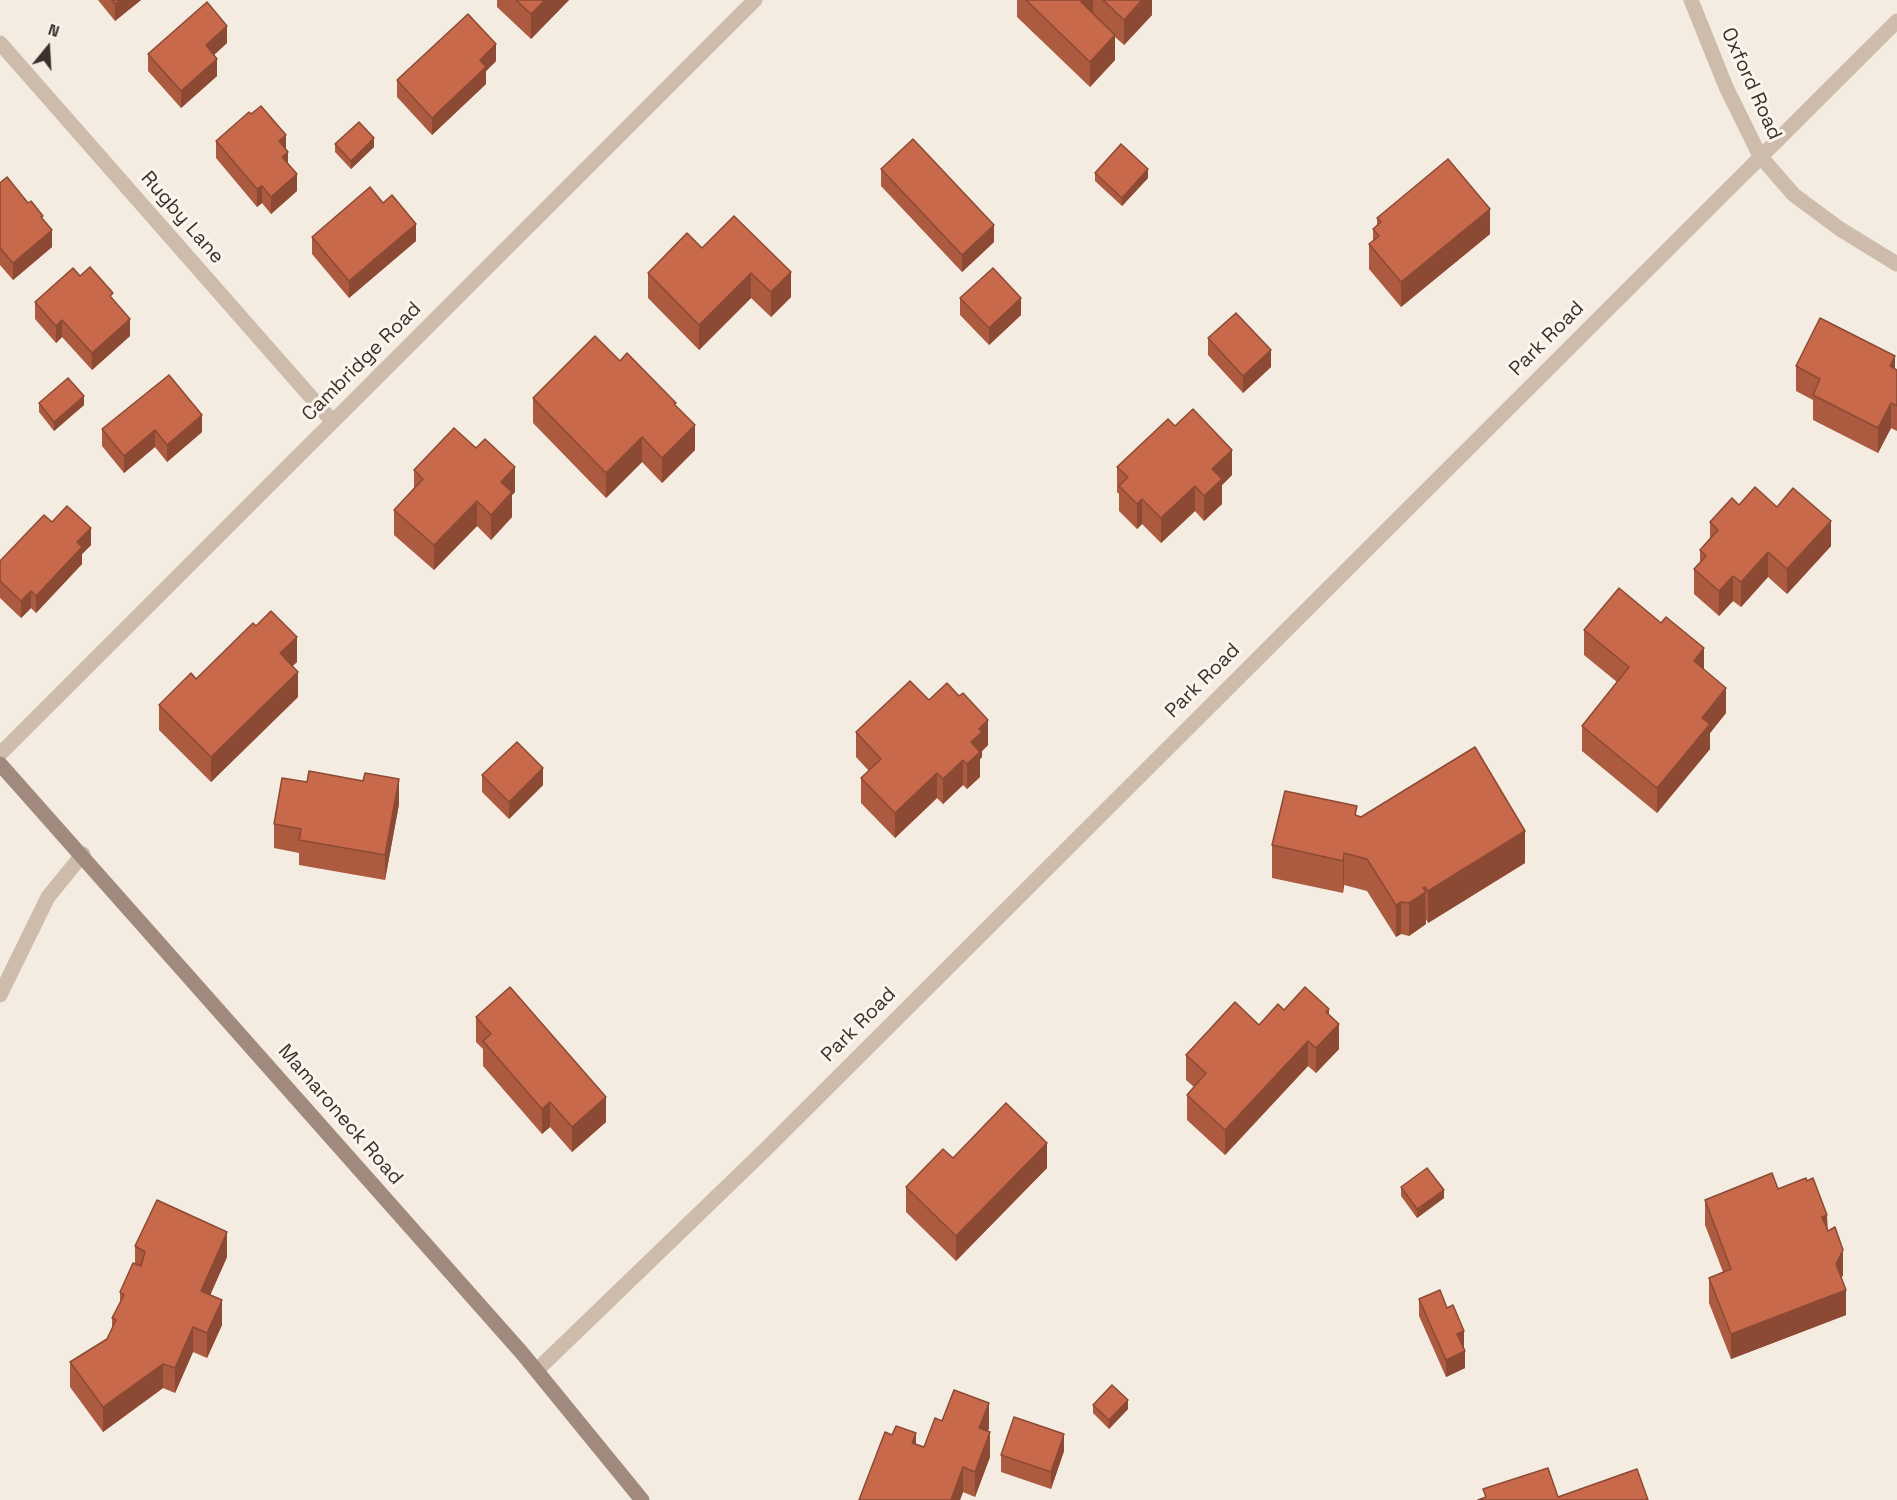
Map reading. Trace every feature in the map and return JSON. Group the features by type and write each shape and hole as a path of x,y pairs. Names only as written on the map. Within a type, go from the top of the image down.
{"street":[{"name":"Cambridge Road","path":"0,754 755,0"},
{"name":"Oxford Road","path":"1691,0 1726,87 1760,156 1794,195 1840,229 1897,264"},
{"name":"Park Road","path":"537,1370 765,1150 1897,21"},
{"name":"Rugby Lane","path":"0,43 332,421"},
{"name":"Mamaroneck Road","path":"0,764 83,854 537,1370 642,1500"},
{"path":"0,995 48,897 83,854"}],"building":[{"path":"516,0 545,0 531,14"},
{"path":"1026,0 1083,0 1081,2 1115,35 1090,62"},
{"path":"1103,0 1142,0 1124,20"},
{"path":"207,2 227,26 206,45 217,59 181,91 148,54"},
{"path":"468,14 496,44 480,60 486,67 432,118 397,80"},
{"path":"261,106 286,135 279,141 288,152 282,157 297,174 271,197 262,186 257,189 216,141 249,112 251,114"},
{"path":"359,122 374,138 351,161 335,144"},
{"path":"913,139 994,225 962,255 881,169"},
{"path":"1121,144 1148,169 1122,198 1095,173"},
{"path":"1448,159 1490,209 1401,282 1369,244 1379,236 1373,229 1381,222 1377,218"},
{"path":"7,177 28,203 31,201 52,230 13,263 0,248 0,183"},
{"path":"370,187 383,203 392,195 416,224 349,281 312,237"},
{"path":"734,216 791,272 771,292 751,273 699,325 648,273 687,233 702,248"},
{"path":"90,267 113,293 110,296 130,319 92,353 62,320 56,326 35,302 73,268 80,276"},
{"path":"993,268 1021,298 989,328 960,298"},
{"path":"1236,313 1271,350 1243,376 1208,338"},
{"path":"1820,318 1895,356 1890,366 1897,370 1897,406 1891,403 1878,428 1813,395 1820,379 1796,366"},
{"path":"595,336 620,361 627,353 695,425 662,458 642,437 606,473 533,398"},
{"path":"169,375 202,415 167,445 155,430 124,456 102,429"},
{"path":"68,378 84,396 54,422 39,403"},
{"path":"1193,409 1232,450 1212,469 1222,479 1204,496 1195,486 1161,518 1142,499 1137,504 1119,486 1128,477 1117,467 1168,419 1175,426"},
{"path":"454,428 476,448 485,439 515,467 501,482 512,492 491,515 477,501 434,545 394,510 423,479 414,470"},
{"path":"1755,487 1777,507 1793,488 1831,521 1787,569 1768,552 1741,582 1733,576 1719,591 1694,569 1706,556 1700,550 1718,530 1710,522 1732,498 1739,505"},
{"path":"67,506 91,528 77,542 82,547 36,596 31,591 21,601 0,581 0,561 44,515 52,522"},
{"path":"1619,588 1661,623 1666,617 1704,648 1694,661 1726,688 1702,718 1710,724 1657,788 1582,726 1629,667 1584,630"},
{"path":"271,611 297,637 280,653 298,672 211,757 159,705 191,673 196,679 253,623 256,626"},
{"path":"910,681 929,700 947,683 959,696 963,693 988,720 979,729 982,732 971,742 980,752 967,764 963,760 943,779 937,773 895,813 861,778 881,759 856,732"},
{"path":"517,742 543,768 509,802 482,775"},
{"path":"1475,747 1525,831 1428,891 1425,887 1423,888 1426,892 1409,903 1401,902 1396,905 1367,859 1344,853 1343,861 1272,845 1285,791 1357,806 1355,815 1361,817"},
{"path":"309,771 363,781 365,773 399,779 385,855 299,840 301,829 274,824 282,778 307,782"},
{"path":"510,987 606,1097 572,1127 550,1102 542,1109 483,1041 491,1034 476,1017"},
{"path":"1305,987 1329,1009 1326,1012 1339,1024 1316,1048 1308,1041 1225,1130 1187,1095 1206,1073 1186,1055 1235,1002 1259,1025 1278,1004 1284,1010"},
{"path":"1006,1103 1047,1143 956,1236 906,1187 943,1149 953,1158"},
{"path":"1427,1168 1444,1190 1417,1209 1401,1187"},
{"path":"1772,1173 1778,1189 1806,1178 1807,1181 1813,1178 1827,1215 1822,1217 1828,1231 1835,1227 1843,1250 1836,1264 1846,1290 1731,1334 1709,1278 1731,1269 1705,1200"},
{"path":"157,1200 227,1232 201,1291 222,1300 207,1333 193,1327 175,1368 163,1364 103,1407 70,1362 107,1339 116,1320 112,1318 124,1295 120,1292 133,1263 141,1266 145,1252 135,1246"},
{"path":"1440,1290 1447,1308 1453,1305 1464,1331 1457,1334 1465,1351 1446,1360 1419,1299"},
{"path":"1112,1385 1128,1400 1109,1420 1093,1405"},
{"path":"954,1390 989,1403 979,1428 990,1432 975,1472 963,1467 951,1500 859,1500 885,1432 892,1435 896,1426 916,1433 912,1443 924,1447 935,1418 942,1421"},
{"path":"1014,1417 1064,1434 1051,1472 1001,1455"},
{"path":"1548,1468 1558,1497 1637,1469 1648,1500 1478,1500 1486,1497 1483,1489"}]}
